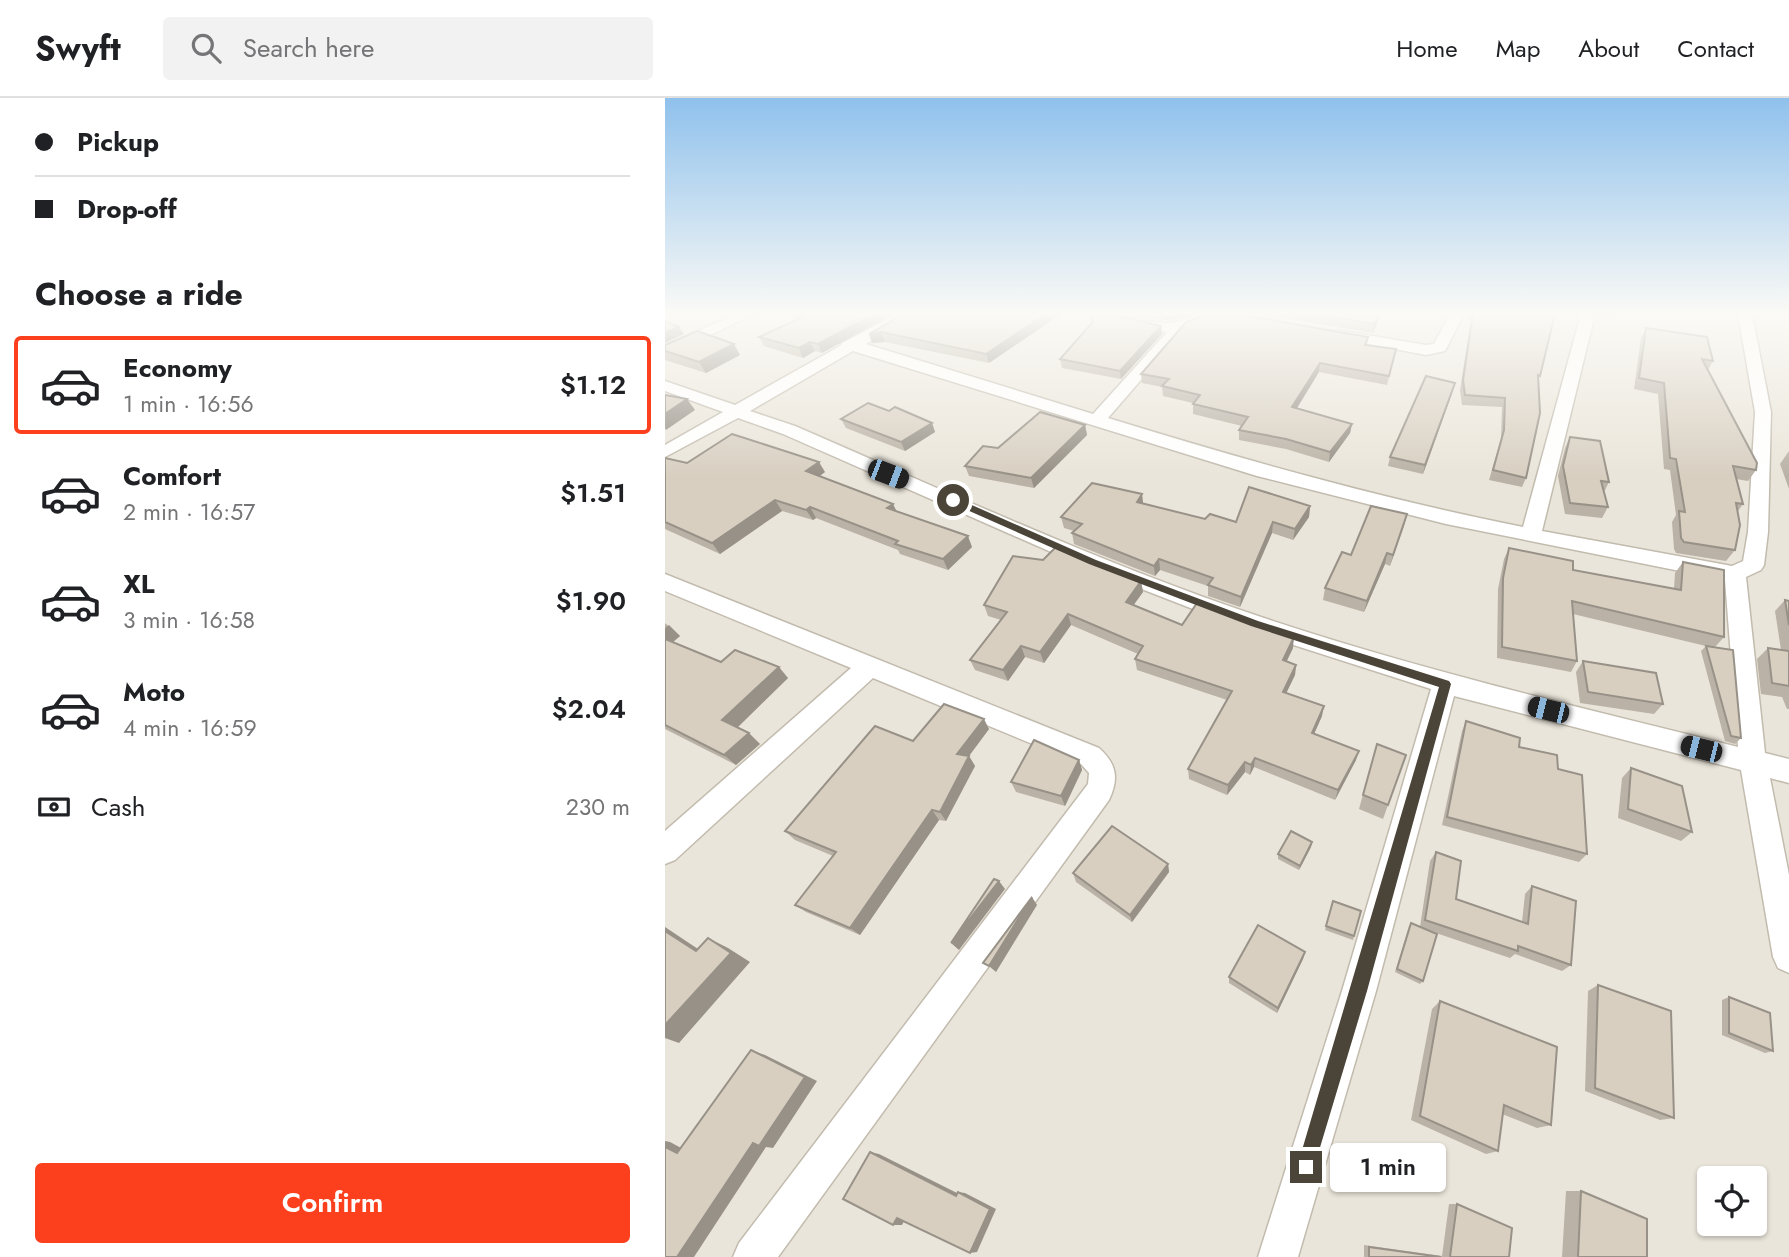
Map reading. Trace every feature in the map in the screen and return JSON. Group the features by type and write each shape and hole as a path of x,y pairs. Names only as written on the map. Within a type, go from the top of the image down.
{"street":[{"path":"665,453 809,368"},
{"path":"929,368 1263,472 1446,517 1697,569 1735,574 1753,565 1758,532 1763,412 1755,368"},
{"path":"1096,420 1111,407 1144,368"},
{"path":"1531,535 1574,368"},
{"path":"665,386 789,430 1093,562 1255,624 1445,684 1789,771"},
{"path":"1735,574 1752,762 1789,957"},
{"path":"665,582 869,667 964,702 1090,756 1102,767 1105,776 1099,791 753,1257"},
{"path":"665,850 869,667"},
{"path":"1278,1257 1363,978 1445,684"}],"shaded area":[{"path":"665,368 1789,368 1789,1257 665,1257"}],"building":[{"path":"1146,368 1317,368 1292,407 1352,424 1330,452 1286,439 1239,430 1248,417 1193,404 1200,395 1162,386 1169,379 1141,374"},
{"path":"1347,368 1391,368 1389,376"},
{"path":"1465,368 1542,368 1540,376 1538,375 1540,413 1526,478 1493,470 1504,430 1505,398 1465,395"},
{"path":"1640,368 1707,368 1757,463 1756,470 1733,466 1743,504 1736,503 1740,525 1735,550 1684,542 1681,538 1679,511 1685,512 1676,459 1670,458 1664,383 1639,378"},
{"path":"1426,376 1455,383 1425,465 1390,457"},
{"path":"665,395 687,399 665,414"},
{"path":"868,403 889,411 895,407 932,423 901,442 841,419"},
{"path":"1040,412 1085,425 1031,478 965,466 983,446 998,448"},
{"path":"732,434 819,462 806,471 893,504 887,508 968,536 943,559 895,544 898,541 810,507 806,510 775,500 712,543 665,522 665,458 687,463"},
{"path":"1570,437 1600,441 1609,482 1601,481 1608,507 1570,503 1563,466"},
{"path":"1092,483 1142,494 1137,502 1205,519 1210,514 1236,522 1249,487 1310,506 1295,529 1273,522 1241,597 1208,585 1213,578 1159,559 1154,566 1072,533 1082,524 1061,517"},
{"path":"1371,506 1407,514 1393,555 1387,553 1367,601 1325,588 1342,552 1351,555"},
{"path":"1056,547 1141,581 1126,602 1182,625 1197,603 1294,637 1283,660 1296,665 1283,692 1324,706 1312,733 1359,751 1338,790 1255,758 1251,765 1245,762 1228,785 1188,769 1232,691 1135,659 1143,646 1068,614 1040,652 1021,646 1003,670 970,660 1007,612 984,605 1013,556 1043,560"},
{"path":"1509,548 1573,561 1573,570 1681,590 1683,562 1724,570 1724,637 1572,601 1577,661 1502,647 1503,578"},
{"path":"1785,600 1789,601 1789,625"},
{"path":"665,639 721,662 735,650 779,667 722,720 749,733 724,755 665,725"},
{"path":"1706,646 1733,650 1741,738 1731,736"},
{"path":"1768,648 1789,651 1789,686 1772,683"},
{"path":"1583,661 1656,673 1663,704 1588,692"},
{"path":"944,704 984,719 957,754 969,756 940,812 932,810 850,928 795,905 836,852 785,831 875,726 913,741"},
{"path":"1466,721 1520,738 1519,747 1557,755 1558,769 1582,775 1587,854 1447,817"},
{"path":"1034,740 1079,760 1061,796 1011,782"},
{"path":"1377,744 1406,755 1388,805 1363,795"},
{"path":"1631,768 1682,786 1692,832 1628,809"},
{"path":"1112,826 1168,864 1130,915 1073,873"},
{"path":"1291,831 1312,842 1300,866 1278,854"},
{"path":"1436,852 1461,861 1456,899 1528,924 1532,886 1576,901 1571,965 1518,946 1518,951 1425,920"},
{"path":"994,879 999,881 951,943"},
{"path":"1032,897 989,966 983,963"},
{"path":"1333,901 1361,911 1354,936 1326,926"},
{"path":"1411,923 1437,934 1423,981 1397,969"},
{"path":"1258,925 1305,952 1278,1008 1229,977"},
{"path":"665,931 696,951 708,938 731,953 665,1025"},
{"path":"1598,985 1671,1011 1674,1118 1595,1088"},
{"path":"1729,997 1770,1013 1773,1051 1729,1033"},
{"path":"1440,1001 1557,1047 1551,1125 1504,1105 1498,1151 1420,1116"},
{"path":"751,1050 805,1077 759,1146 753,1143 677,1257 665,1257 665,1147 677,1153"},
{"path":"870,1152 956,1196 958,1192 990,1209 970,1253 897,1218 893,1225 843,1199"},
{"path":"1581,1191 1647,1219 1647,1257 1578,1257"},
{"path":"1457,1204 1512,1228 1509,1257 1450,1257"},
{"path":"1369,1247 1441,1257 1369,1257"}],"route":[{"path":"953,500 1093,562 1255,624 1445,684 1359,991 1306,1167"}]}
